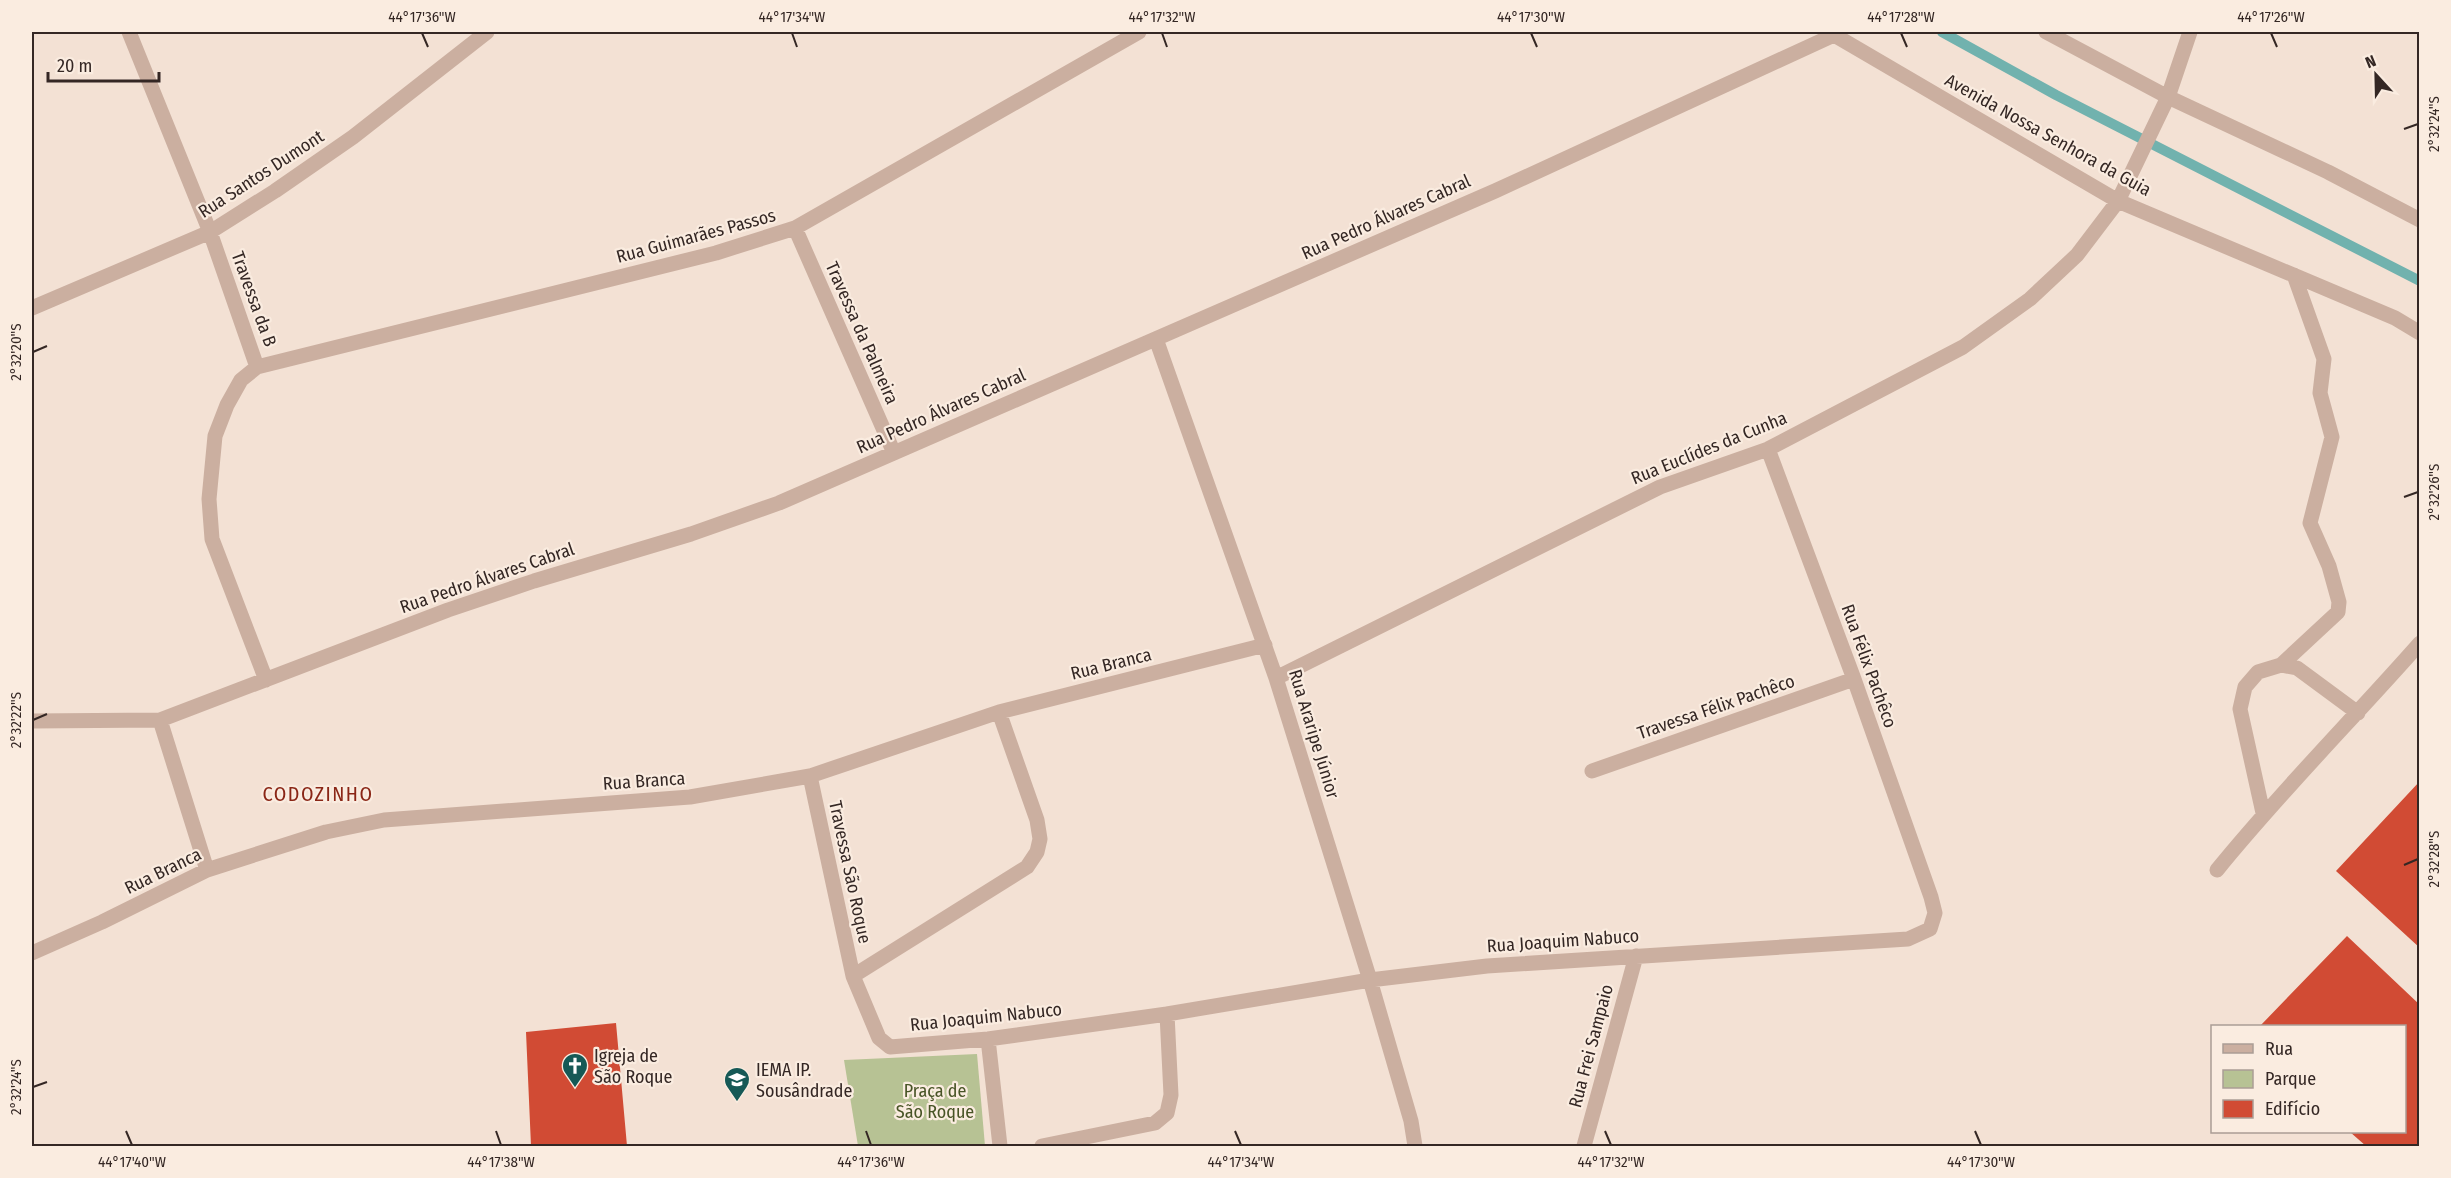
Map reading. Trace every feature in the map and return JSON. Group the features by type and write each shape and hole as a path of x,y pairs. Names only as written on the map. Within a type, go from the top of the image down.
{"street":[{"name":"Travessa da B","path":"129,32 210,232 257,367 241,380 227,405 215,436 209,499 212,539 266,680"},
{"name":"Rua Santos Dumont","path":"32,308 210,232 275,191 353,137 487,32"},
{"name":"Rua Guimarães Passos","path":"257,367 716,253 795,228 1139,32"},
{"path":"2046,32 2168,97 2328,172 2420,220"},
{"name":"Rua Euclídes da Cunha","path":"1276,678 1660,487 1768,449 1963,347 2030,298 2077,255 2118,201 2168,97 2190,32"},
{"name":"Avenida Nossa Senhora da Guia","path":"1832,33 2118,201 2395,318 2420,333"},
{"name":"Rua Pedro Álvares Cabral","path":"32,721 160,720 458,606 691,534 779,503 1494,191 1832,33"},
{"name":"Travessa da Palmeira","path":"795,228 894,453"},
{"path":"2263,813 2240,709 2246,687 2258,672 2281,665 2338,612 2339,602 2329,566 2310,523 2332,437 2320,393 2324,359 2294,275"},
{"name":"Rua Araripe Júnior","path":"1156,339 1276,678 1370,980 1411,1120 1415,1146"},
{"name":"Rua Félix Pachêco","path":"1768,449 1854,679 1931,897"},
{"path":"2217,870 2263,813 2358,713 2420,643"},
{"name":"Rua Branca","path":"32,953 102,922 207,870 326,832 384,820 690,797 810,776 999,712 1265,645"},
{"path":"2281,665 2297,668 2358,713"},
{"name":"Travessa Félix Pachêco","path":"1592,771 1854,679"},
{"path":"853,976 1027,867 1037,852 1040,839 1037,820 999,712"},
{"path":"160,720 207,870"},
{"name":"Travessa São Roque","path":"810,776 853,976"},
{"name":"Rua Joaquim Nabuco","path":"853,976 879,1038 890,1047 988,1039 1167,1014 1370,980 1487,966 1908,939 1930,929 1935,914 1931,897"},
{"name":"Rua Frei Sampaio","path":"1584,1146 1636,956"},
{"path":"1042,1146 1155,1122 1167,1113 1171,1095 1167,1014"},
{"path":"988,1039 1000,1146"}],"green space":[{"name":"Praça de São Roque","path":"977,1054 985,1146 858,1146 844,1060"}],"building":[{"path":"2420,781 2420,948 2336,871"},
{"path":"2347,936 2420,1005 2420,1146 2366,1146 2351,1133 2406,1133 2406,1025 2261,1025"},
{"name":"Igreja de São Roque","path":"616,1023 627,1146 531,1146 526,1032"}],"waterway":[{"path":"1942,32 2056,95 2420,281"}],"place":[{"name":"Igreja de São Roque","path":"575,1089"},
{"name":"IEMA IP. Sousândrade","path":"737,1103"}],"district":[{"name":"CODOZINHO","path":"318,794"}]}
